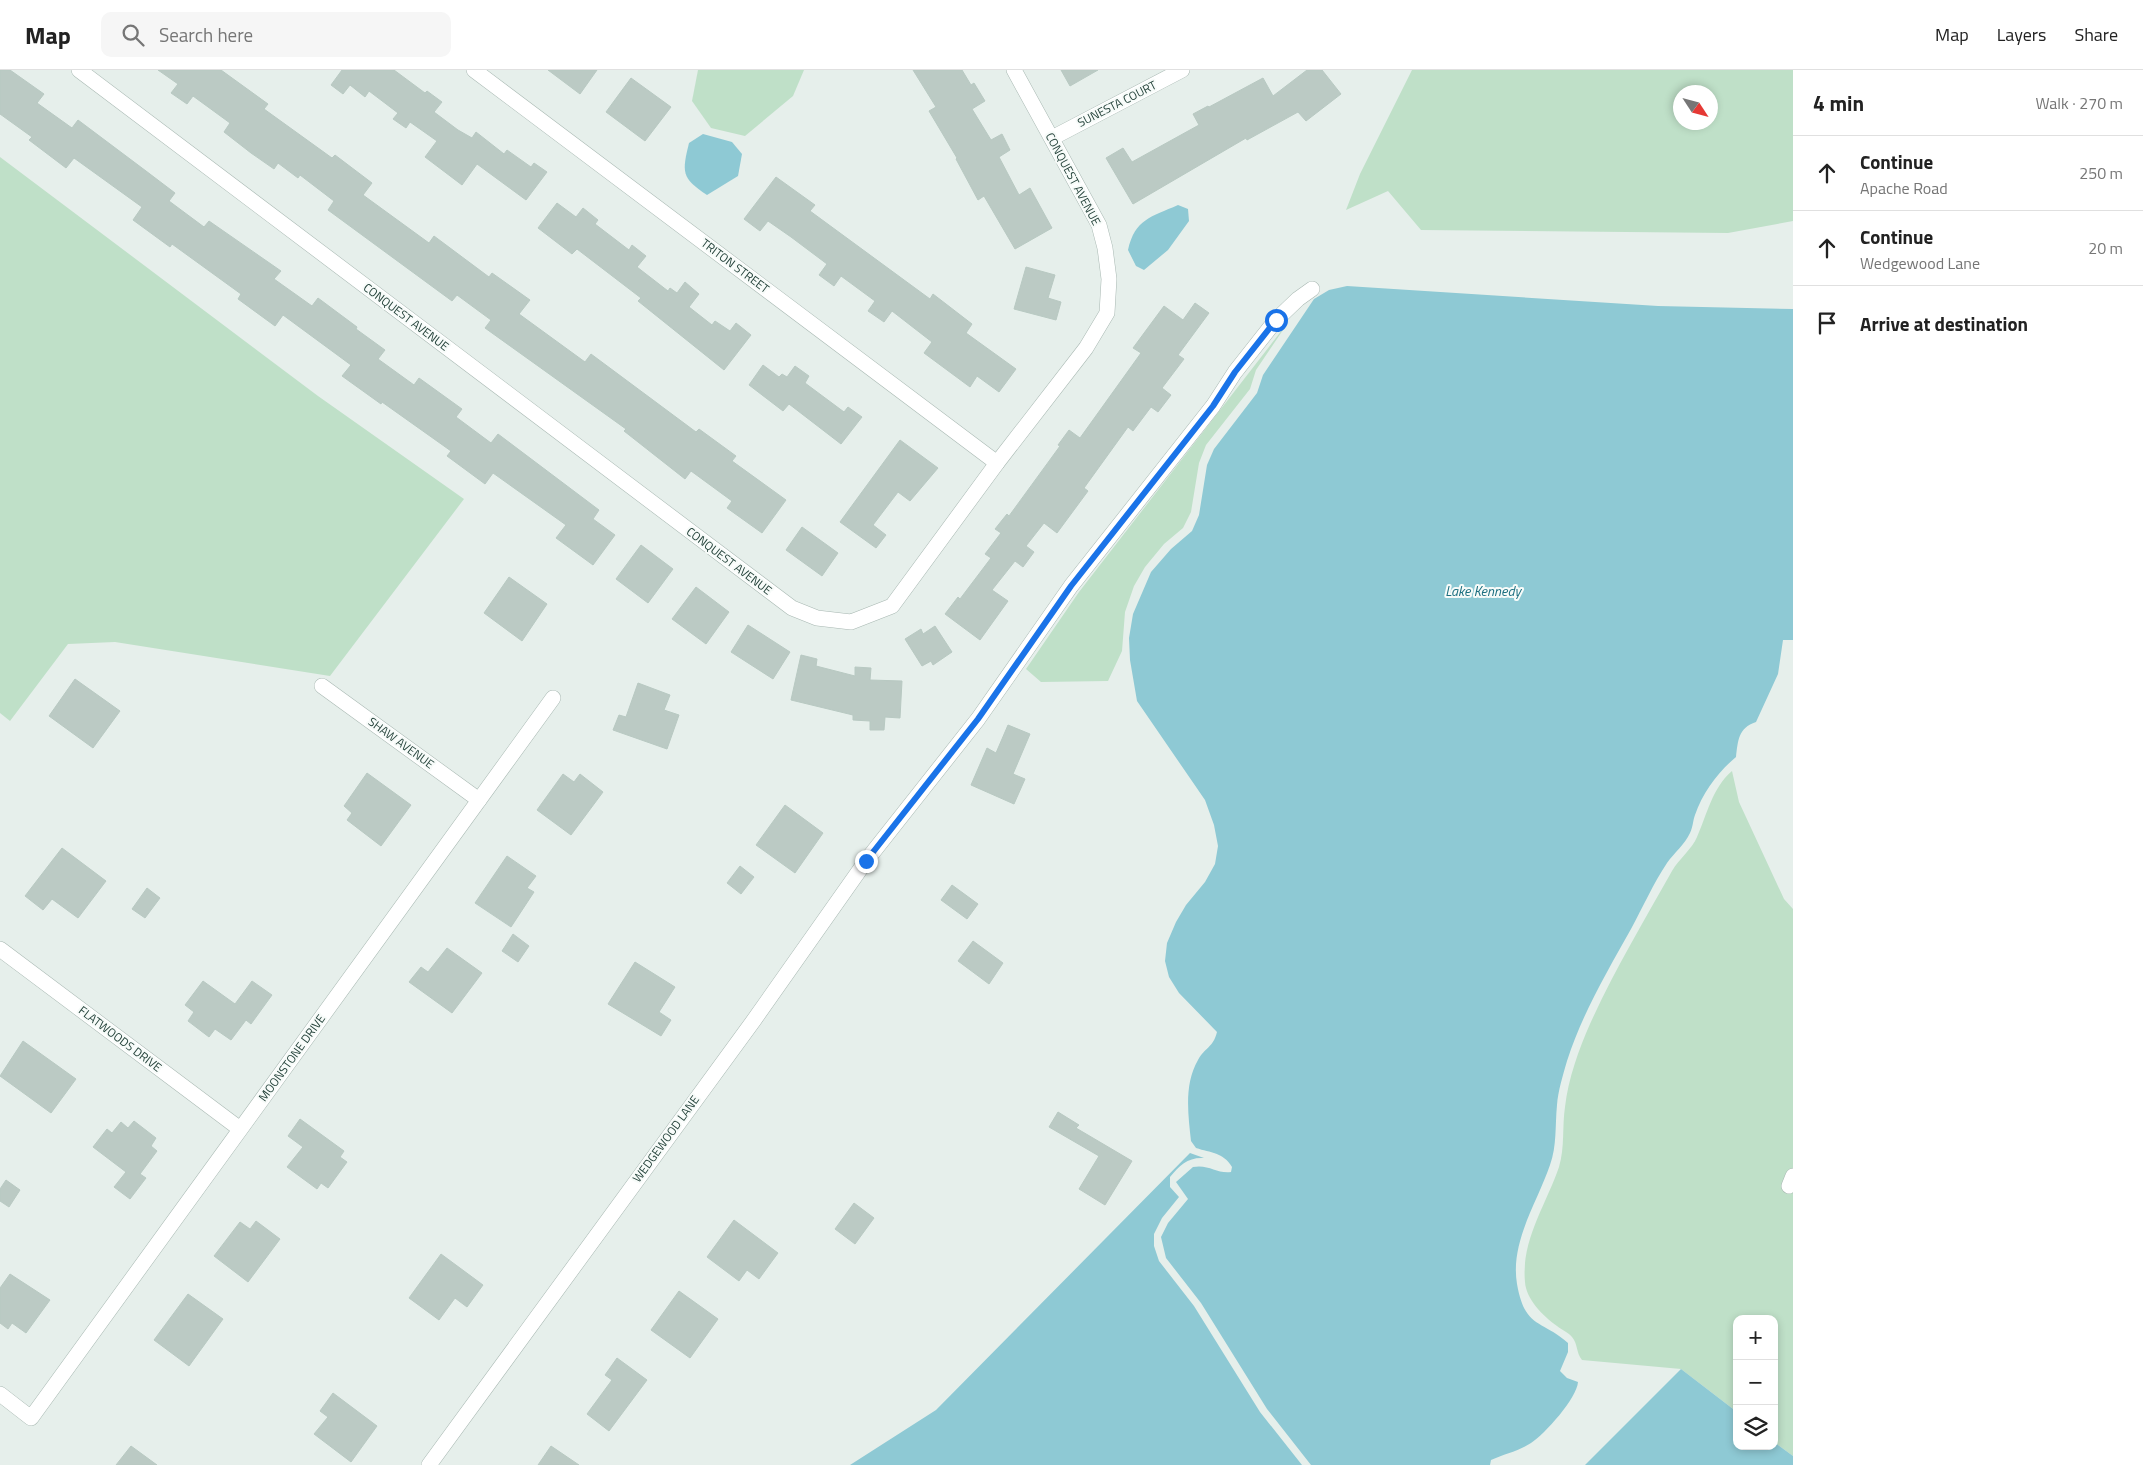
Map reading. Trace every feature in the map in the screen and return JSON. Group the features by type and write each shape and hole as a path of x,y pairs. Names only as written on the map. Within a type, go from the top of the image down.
{"street":[{"name":"CONQUEST AVENUE","path":"79,70 792,608 817,618 850,622 892,606 997,463 1086,348 1107,313 1109,280 1105,248 1099,226 1014,70"},
{"name":"TRITON STREET","path":"474,70 495,76 997,463"},
{"name":"SUNESTA COURT","path":"1052,138 1182,70"},
{"name":"WEDGEWOOD LANE","path":"429,1465 748,1028 866,861 978,719 1066,594 1213,406 1235,372 1276,320 1298,299 1312,289"},
{"name":"SHAW AVENUE","path":"322,686 479,800"},
{"name":"MOONSTONE DRIVE","path":"0,1394 32,1418 553,698"},
{"name":"FLATWOODS DRIVE","path":"0,948 240,1129"}],"green space":[{"path":"698,70 804,70 793,96 745,136 711,128 692,101"},
{"path":"1412,70 1793,70 1793,221 1728,233 1421,230 1388,191 1346,210 1360,174"},
{"path":"0,157 318,396 464,499 330,676 115,642 68,644 10,721 0,713"},
{"path":"1289,321 1256,370 1250,389 1206,445 1199,463 1191,512 1183,528 1164,544 1145,567 1134,586 1125,612 1122,651 1108,681 1041,682 1026,669 1079,592"},
{"path":"1732,771 1739,802 1784,899 1793,909 1793,1456 1778,1445 1778,1315 1733,1315 1733,1409 1681,1369 1582,1360 1572,1337 1536,1307 1528,1295 1525,1282 1527,1252 1531,1237 1561,1160 1566,1096 1586,1034 1609,985 1672,871 1695,841 1711,802 1725,778"}],"water":[{"path":"703,134 732,142 742,154 738,176 707,195 692,184 688,179 685,168 689,143"},
{"path":"1178,205 1188,209 1189,221 1168,250 1144,270 1136,266 1128,250 1135,232 1145,220"},
{"name":"Lake Kennedy","path":"1347,286 1658,306 1793,309 1793,640 1783,640 1778,674 1756,722 1742,731 1738,740 1736,757 1717,776 1702,798 1690,833 1657,879 1596,994 1573,1044 1558,1094 1555,1143 1552,1158 1521,1238 1516,1268 1520,1298 1525,1309 1535,1321 1568,1343 1568,1352 1560,1371 1567,1378 1578,1382 1566,1406 1544,1432 1526,1446 1491,1460 1490,1465 1311,1465 1267,1409 1201,1303 1166,1258 1161,1237 1168,1223 1188,1199 1176,1182 1193,1167 1199,1166 1221,1172 1231,1172 1232,1167 1225,1158 1196,1148 1191,1141 1188,1099 1191,1079 1198,1060 1211,1044 1217,1032 1179,993 1169,977 1165,961 1167,943 1176,922 1186,905 1205,882 1215,864 1218,846 1214,825 1205,800 1137,701 1130,660 1129,638 1133,614 1151,572 1171,549 1192,531 1199,515 1207,465 1214,449 1257,393 1263,375 1314,299 1329,290"},
{"path":"1190,1153 1204,1158 1189,1160 1170,1177 1170,1187 1179,1197 1162,1218 1154,1234 1154,1246 1159,1261 1194,1306 1260,1412 1302,1465 850,1465 936,1410"},
{"path":"1681,1369 1733,1409 1733,1450 1778,1450 1778,1445 1793,1456 1793,1465 1585,1465"}],"building":[{"path":"0,70 10,70 44,94 37,103 72,128 78,120 175,193 169,201 204,227 209,221 281,271 274,279 312,306 318,298 357,327 356,329 385,350 378,359 414,385 419,378 462,409 456,417 491,443 498,434 599,510 593,519 615,535 593,565 556,538 566,525 493,473 485,484 447,456 451,451 342,376 351,365 283,315 275,326 238,299 241,294 172,244 170,247 133,220 142,207 74,158 66,168 29,140 32,137 0,114"},
{"path":"158,70 221,70 268,104 264,109 332,158 335,155 372,183 363,195 429,243 434,236 489,277 492,273 530,300 519,314 585,362 591,354 696,432 699,429 736,456 732,461 786,500 762,533 727,508 732,501 691,471 685,479 624,431 626,429 485,328 491,320 457,295 452,301 328,210 334,201 300,175 298,178 278,163 274,169 251,153 224,132 230,123 193,96 187,104 171,93 178,84"},
{"path":"342,70 394,70 425,93 427,91 442,102 434,112 458,130 472,138 476,132 504,154 507,150 531,167 534,163 547,172 526,200 477,164 462,185 425,157 437,141 410,122 406,128 393,119 398,113 369,91 365,97 350,85 343,94 331,85"},
{"path":"548,70 597,70 580,94"},
{"path":"913,70 962,70 971,85 974,83 985,101 972,109 991,140 1002,134 1010,150 999,157 1019,195 1030,188 1052,228 1015,249 984,196 978,200 957,158 929,111 936,107"},
{"path":"1061,70 1098,70 1070,86"},
{"path":"1307,70 1322,70 1341,94 1306,121 1298,112 1247,140 1246,138 1133,204 1106,158 1123,148 1132,162 1199,125 1193,114 1208,106 1263,78 1273,96"},
{"path":"631,78 671,107 645,141 606,112"},
{"path":"776,177 815,205 810,211 930,299 933,294 972,324 966,333 1016,369 999,392 977,376 970,387 924,353 932,342 892,311 884,322 868,311 875,301 841,276 834,286 819,275 827,264 791,237 768,221 760,231 744,219"},
{"path":"557,203 576,217 583,208 598,220 595,224 629,250 632,245 646,256 637,267 668,291 670,288 677,293 685,282 699,294 689,307 712,325 715,321 730,331 736,323 751,335 724,370 638,301 641,298 577,249 572,254 538,228"},
{"path":"1026,267 1055,275 1048,298 1061,302 1056,320 1014,309"},
{"path":"1195,303 1209,313 1178,355 1184,359 1162,388 1171,395 1158,412 1151,407 1133,431 1128,427 1084,488 1088,491 1057,533 1044,523 1026,546 1034,552 1023,567 1015,561 992,590 1008,601 980,640 945,614 958,597 960,599 991,558 985,554 1001,533 995,529 1007,514 1009,516 1060,446 1058,445 1069,430 1080,438 1141,353 1133,348 1164,306 1183,320"},
{"path":"763,365 779,377 782,374 787,377 795,366 809,376 805,383 844,412 848,407 862,417 841,444 789,404 783,411 749,385"},
{"path":"900,440 938,468 910,501 898,492 873,525 886,535 876,548 840,522"},
{"path":"802,527 838,553 822,576 786,550"},
{"path":"641,545 673,569 648,603 616,579"},
{"path":"509,577 547,604 522,641 484,613"},
{"path":"696,587 729,612 706,644 672,619"},
{"path":"748,625 790,652 773,679 731,652"},
{"path":"935,626 952,652 933,665 931,661 922,666 905,639 921,629 923,634"},
{"path":"801,655 817,659 816,666 855,676 855,667 871,668 870,680 902,681 900,718 885,717 884,730 870,730 870,721 853,720 853,715 791,700"},
{"path":"75,679 120,711 93,748 49,716"},
{"path":"638,683 670,695 664,710 679,715 667,749 613,730 619,715 626,717"},
{"path":"1008,725 1030,734 1013,774 1025,779 1014,804 971,785 987,748 996,753"},
{"path":"367,773 411,805 381,846 347,820 352,813 344,806"},
{"path":"563,774 574,782 580,774 603,792 571,835 537,810"},
{"path":"785,805 823,833 795,873 756,845"},
{"path":"62,848 106,881 78,918 52,899 43,910 25,896"},
{"path":"507,856 536,876 527,888 534,892 511,927 475,903"},
{"path":"740,866 754,877 741,894 727,883"},
{"path":"952,885 978,904 967,919 941,900"},
{"path":"147,888 160,898 145,918 132,909"},
{"path":"513,934 529,946 518,962 502,951"},
{"path":"973,941 1003,963 989,984 958,961"},
{"path":"447,948 482,973 452,1013 409,982 421,967 428,972"},
{"path":"635,962 675,987 659,1012 671,1020 661,1036 608,1004"},
{"path":"203,981 235,1004 252,981 272,995 251,1024 246,1020 231,1040 215,1029 209,1037 188,1021 194,1012 185,1005"},
{"path":"23,1041 76,1079 51,1113 0,1076"},
{"path":"1058,1112 1079,1125 1076,1128 1132,1161 1105,1205 1079,1189 1099,1156 1049,1127"},
{"path":"300,1119 344,1151 340,1157 347,1162 328,1188 321,1183 317,1189 287,1167 303,1147 288,1136"},
{"path":"134,1121 156,1138 151,1146 157,1151 140,1174 146,1178 130,1199 114,1187 126,1172 93,1147 107,1129 112,1133 121,1122 128,1128"},
{"path":"6,1180 20,1190 9,1207 0,1201 0,1189"},
{"path":"854,1203 874,1218 855,1244 835,1229"},
{"path":"734,1220 778,1253 759,1279 747,1270 739,1281 707,1257"},
{"path":"256,1221 280,1239 248,1282 214,1256 240,1222 250,1229"},
{"path":"441,1254 483,1285 467,1307 455,1298 439,1320 409,1298"},
{"path":"10,1274 50,1300 26,1333 12,1323 8,1329 0,1323 0,1288"},
{"path":"679,1291 718,1319 690,1358 651,1330"},
{"path":"188,1294 223,1319 189,1366 154,1340"},
{"path":"617,1358 647,1380 609,1431 587,1414 612,1380 605,1375"},
{"path":"333,1393 377,1426 351,1462 314,1434 328,1417 320,1411"},
{"path":"131,1446 157,1465 116,1465"},
{"path":"551,1446 579,1465 538,1465"}],"route":[{"path":"866,861 978,719 994,694 1031,646 1071,586 1213,406 1235,372 1276,320"}]}
